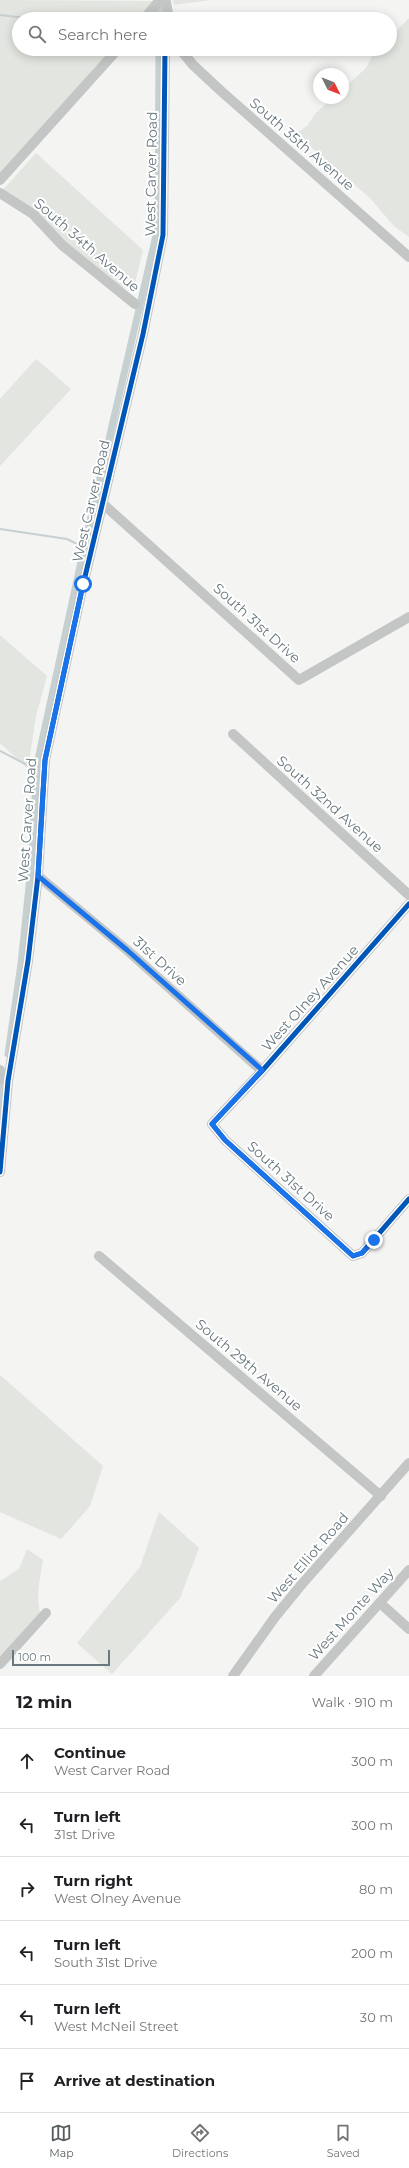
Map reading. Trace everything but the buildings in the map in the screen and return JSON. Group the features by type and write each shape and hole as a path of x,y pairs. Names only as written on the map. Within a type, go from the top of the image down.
{"street":[{"path":"152,12 164,1"},
{"path":"164,1 165,12"},
{"path":"164,1 167,12"},
{"path":"0,180 112,56"},
{"name":"West Carver Road","path":"0,1172 8,1081 28,960 38,876 45,760 102,503 142,334 163,235 165,56"},
{"name":"South 35th Avenue","path":"186,56 193,65 221,91 338,192 409,257"},
{"name":"South 34th Avenue","path":"0,193 33,214 62,245 135,304"},
{"name":"South 31st Drive","path":"102,503 299,680 409,618"},
{"name":"South 32nd Avenue","path":"233,734 409,895"},
{"name":"31st Drive","path":"38,876 127,950 262,1070"},
{"name":"West Olney Avenue","path":"212,1124 262,1070 409,904"},
{"name":"South 31st Drive","path":"212,1124 225,1140 353,1256 362,1253 409,1199"},
{"name":"South 29th Avenue","path":"98,1256 381,1496"},
{"name":"West Elliot Road","path":"233,1676 275,1617 302,1584 409,1463"},
{"name":"West Monte Way","path":"314,1676 409,1570"},
{"path":"380,1603 409,1629"},
{"path":"0,1664 46,1613"}],"shaded area":[{"path":"0,0 154,1 144,12 12,12 12,56 105,56 0,173"},
{"path":"173,0 211,0 174,5"},
{"path":"409,18 409,237 394,226 370,198 296,134 308,125 315,114 326,104 349,104 349,84 366,68 372,56 397,56 397,30"},
{"path":"36,153 143,250 133,291 120,286 2,191"},
{"path":"36,359 71,389 0,466 0,399"},
{"path":"0,635 47,676 36,716 28,769 0,743"},
{"path":"0,1375 103,1466 90,1506 61,1539 0,1512"},
{"path":"159,1512 199,1548 180,1598 112,1674 77,1643 140,1567"},
{"path":"27,1549 43,1560 38,1595 41,1616 0,1659 0,1581 19,1569"}],"waterway":[{"path":"0,15 12,16"},
{"path":"8,1054 21,964 31,867 37,764 87,534 155,240 158,220 159,56"},
{"path":"0,529 67,539 75,543 83,552"},
{"path":"0,751 37,770"},
{"path":"0,1109 2,1088"}],"cycle path":[{"path":"0,1172 8,1081 28,961 38,876 45,760 83,585 143,334 163,235 165,56"},
{"path":"409,904 262,1071 212,1124 225,1140 353,1256 362,1253 409,1199"}],"route":[{"path":"83,584 45,760 38,876 127,950 262,1070 212,1124 225,1140 353,1256 362,1253 374,1240"}]}
